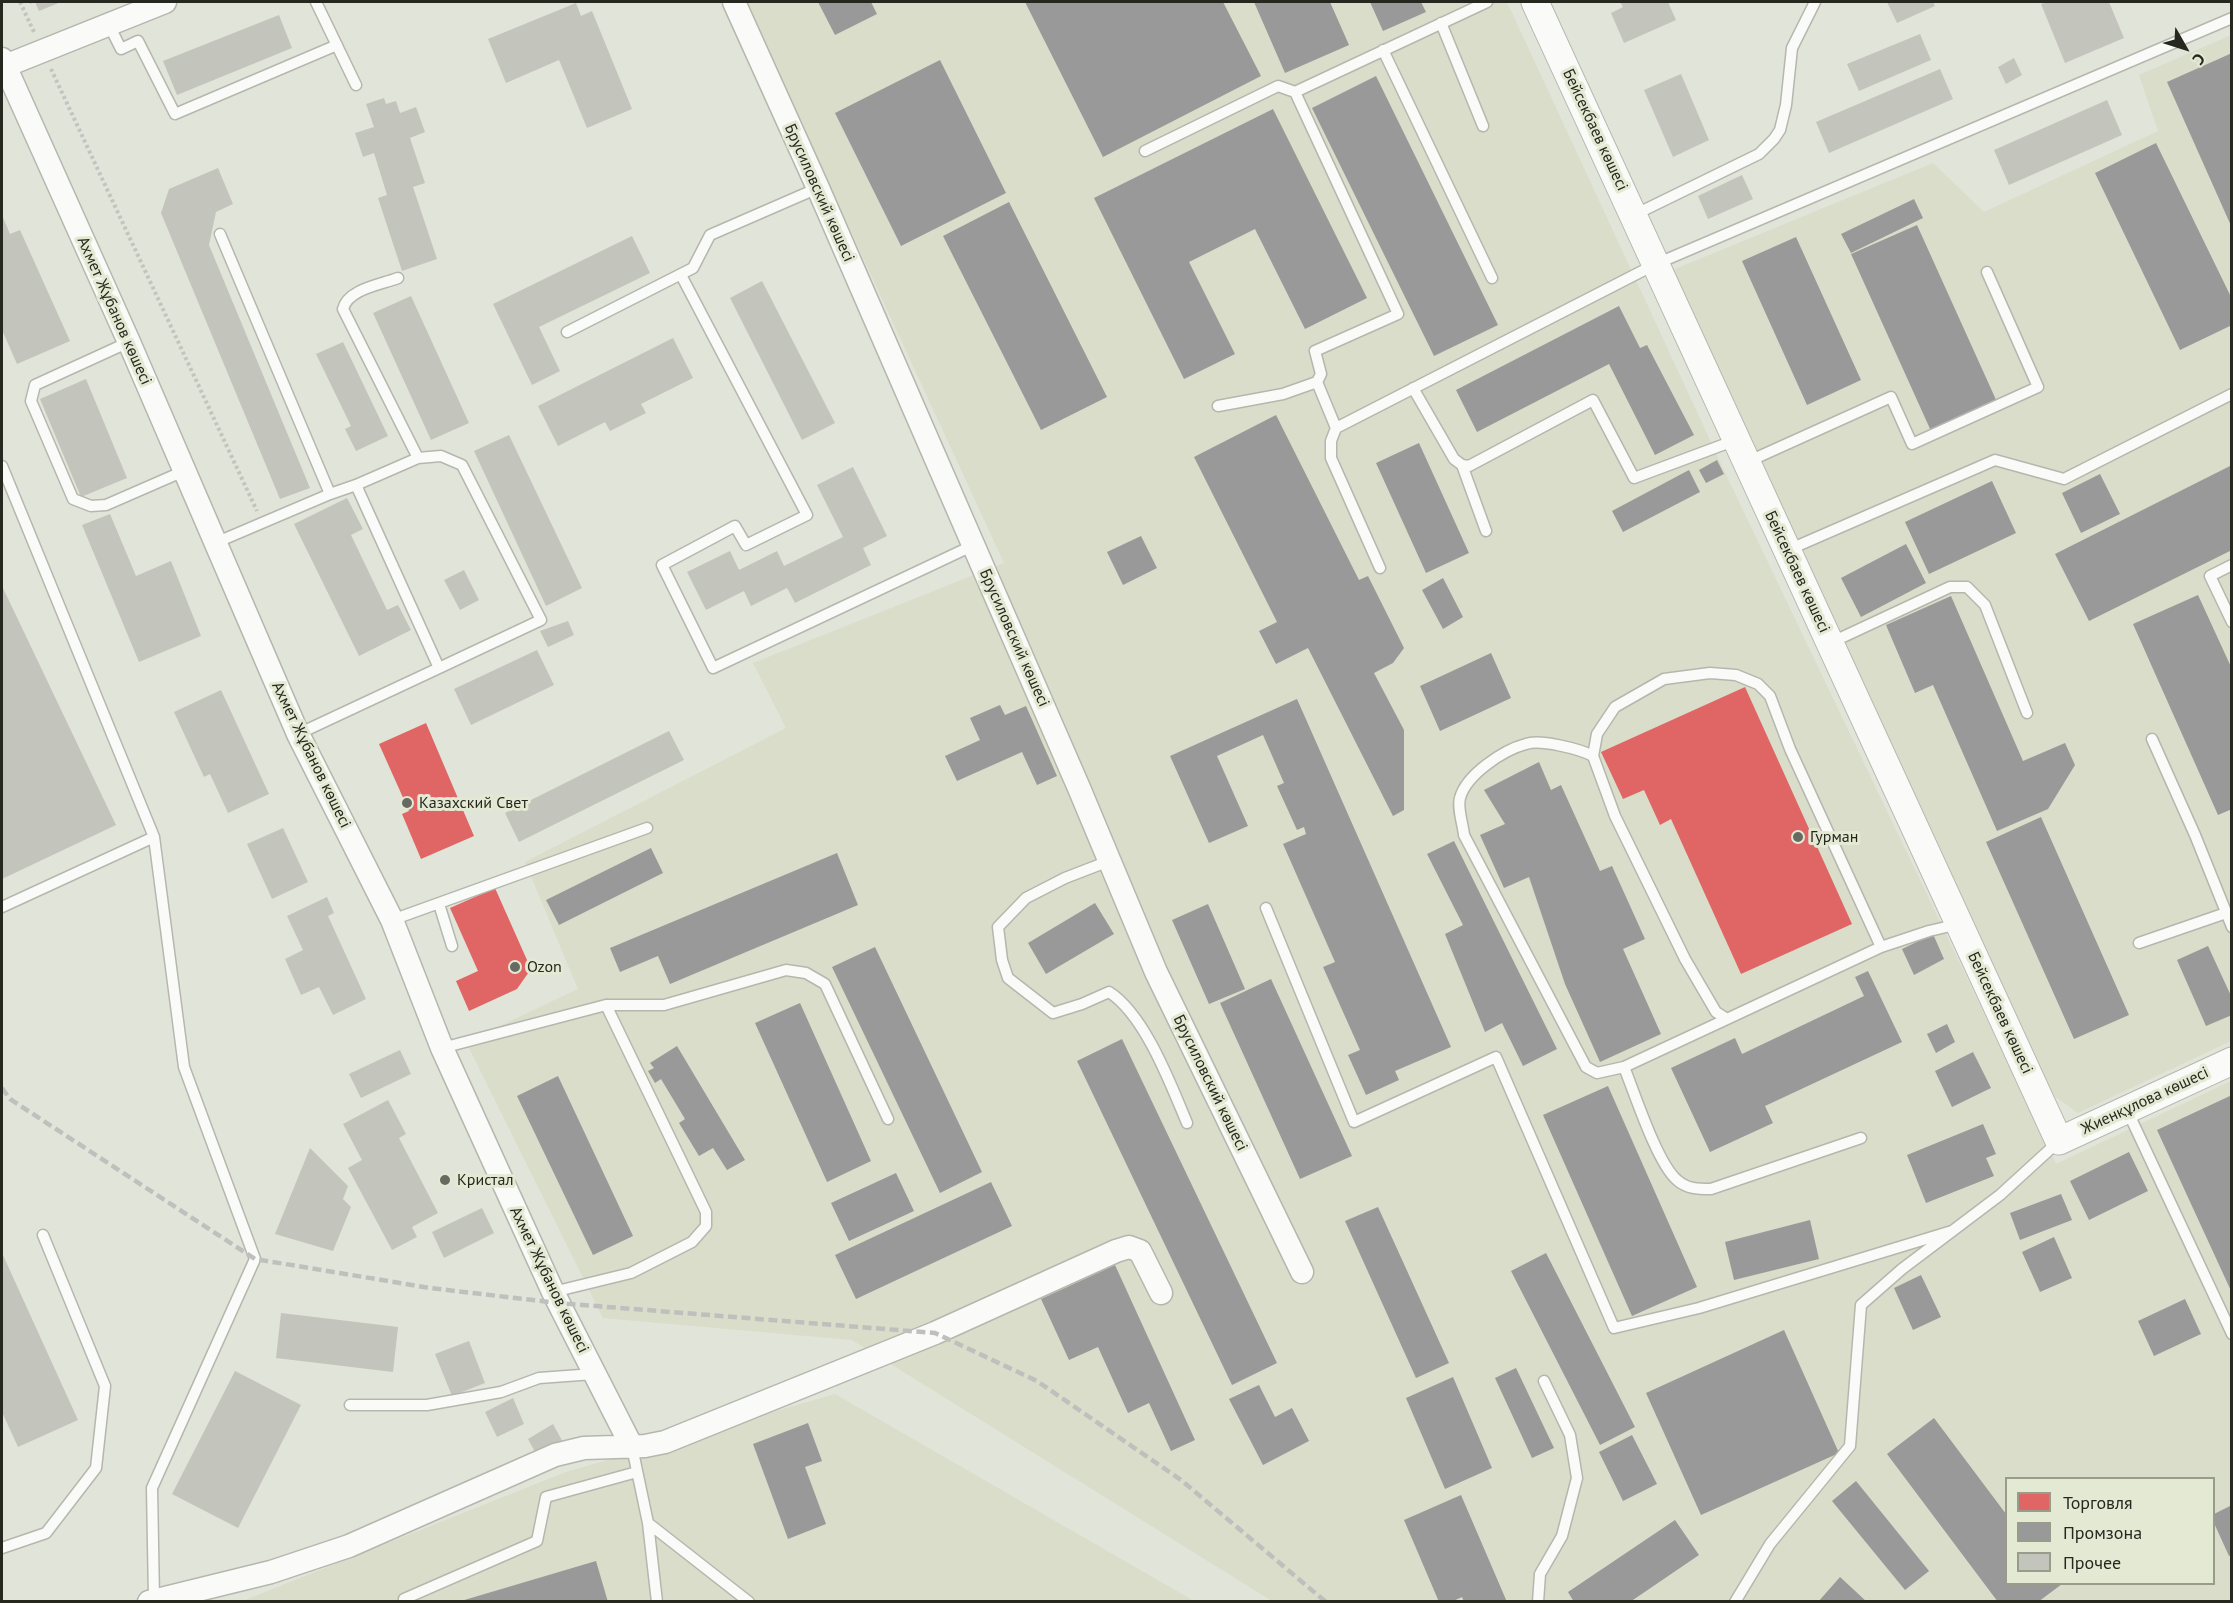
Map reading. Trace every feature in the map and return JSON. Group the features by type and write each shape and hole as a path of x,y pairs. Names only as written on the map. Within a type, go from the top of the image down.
{"street":[{"path":"3,62 43,51 165,2"},
{"name":"Брусиловский көшесі","path":"736,2 974,545 1156,972 1302,1272"},
{"name":"Бейсекбаев көшесі","path":"1535,2 2059,1142"},
{"name":"Ахмет Жұбанов көшесі","path":"3,62 129,342 298,734 392,920 442,1048 553,1292 632,1447"},
{"name":"Жиенқұлова көшесі","path":"2059,1142 2232,1061"},
{"path":"152,1600 271,1572 350,1546 555,1455 584,1448 632,1447 665,1442 934,1333 1129,1247 1140,1251 1161,1293"}],"lane":[{"path":"316,2 356,85"},
{"path":"1145,151 1278,86 1295,92 1487,2"},
{"path":"1634,215 1759,154 1774,139 1780,130 1786,105 1792,48 1815,2"},
{"path":"1380,568 1331,458 1331,441 1336,428 1656,264 2232,18"},
{"path":"108,23 121,49 138,41 175,114 337,45"},
{"path":"1442,23 1482,126"},
{"path":"1383,50 1491,278"},
{"path":"1218,406 1283,394 1317,382 1321,374 1315,351 1398,314 1295,92"},
{"path":"567,332 693,268 710,235 818,188"},
{"path":"220,234 330,494"},
{"path":"1413,388 1454,459 1462,465 1469,466 1593,399 1634,478 1742,451 1891,397 1912,444 2038,387 1987,272"},
{"path":"681,275 807,515 746,545 735,526 662,565 713,668 974,545"},
{"path":"398,278 352,295 345,301 343,309 418,458"},
{"path":"129,342 35,385 31,401 74,499 92,506 106,505 184,471"},
{"path":"1317,382 1336,428"},
{"path":"1787,550 1995,459 2064,479 2232,394"},
{"path":"216,543 418,458 441,456 462,465 541,620 298,734"},
{"path":"1462,465 1486,531"},
{"path":"2,466 154,837 184,1067 255,1259 152,1488 152,1600"},
{"path":"356,485 439,668"},
{"path":"2232,565 2210,576 2232,622"},
{"path":"1830,644 1950,587 1967,587 1985,605 2027,713"},
{"path":"1727,1019 1716,1012 1685,959 1615,816 1593,756 1597,734 1615,707 1664,679 1710,673 1736,675 1758,684 1770,696 1790,749 1881,947"},
{"path":"2152,739 2195,835 2232,927"},
{"path":"1593,756 1559,746 1527,743 1497,757 1465,783 1459,801 1464,834 1586,1067 1597,1073 1624,1067 1881,947 1959,924"},
{"path":"392,920 647,828"},
{"path":"2,907 154,837"},
{"path":"1109,861 1065,878 1026,898 998,927 1002,960 1008,978 1053,1013 1109,992 1123,1000 1159,1058 1187,1124"},
{"path":"439,904 452,946"},
{"path":"1266,908 1354,1122 1496,1057 1614,1328 1699,1308 1952,1231"},
{"path":"2139,943 2226,914"},
{"path":"442,1048 606,1005 664,1005 786,970 806,973 825,984 888,1119"},
{"path":"553,1292 631,1273 692,1242 706,1226 706,1212 606,1005"},
{"path":"1624,1067 1662,1160 1676,1179 1691,1189 1711,1190 1861,1138"},
{"path":"2127,1110 2232,1334"},
{"path":"1734,1602 1770,1544 1850,1446 1860,1305 1902,1269 2000,1195 2059,1142"},
{"path":"2,1548 46,1533 96,1468 105,1386 43,1235"},
{"path":"350,1405 427,1406 501,1392 539,1378 594,1374"},
{"path":"1538,1602 1540,1574 1562,1536 1577,1478 1570,1435 1544,1381"},
{"path":"632,1447 648,1523 657,1602"},
{"path":"404,1599 537,1541 546,1497 637,1472"},
{"path":"648,1523 749,1602"}],"path":[{"path":"20,2 262,523"}],"shaded area":[{"path":"745,2 1507,2 1729,481 2056,1164 2231,1081 2231,1601 1272,1601 852,1340 603,1318 466,1042 578,989 525,862 786,728 753,663 1004,563"},
{"path":"2231,35 2231,1041 2078,1113 2036,1083 1663,274 1933,163 1984,212 2158,131 2139,75"},
{"path":"835,1394 1194,1601 240,1602 566,1472"}],"building: Торговля":[{"path":"1745,687 1852,924 1741,974 1671,819 1660,825 1644,790 1623,799 1601,752"},
{"path":"426,723 474,836 421,859 402,814 409,811 379,744"},
{"path":"495,888 531,969 517,989 469,1011 456,981 478,971 450,908"}],"building: Промзона":[{"path":"818,2 871,2 877,14 835,35"},
{"path":"1025,2 1223,2 1261,76 1103,157"},
{"path":"1254,2 1330,2 1349,45 1285,73"},
{"path":"1370,2 1421,2 1426,12 1383,31"},
{"path":"2232,53 2232,228 2167,82"},
{"path":"940,60 1006,193 901,246 835,113"},
{"path":"1376,76 1498,325 1434,356 1312,108"},
{"path":"1273,109 1367,298 1305,329 1255,229 1189,262 1235,354 1184,379 1094,198"},
{"path":"2156,143 2232,299 2232,325 2180,350 2095,173"},
{"path":"1914,199 1923,218 1851,253 1841,234"},
{"path":"1009,202 1107,397 1041,430 943,236"},
{"path":"1917,225 1997,402 1931,431 1851,254"},
{"path":"1796,237 1861,380 1807,405 1742,261"},
{"path":"1619,306 1640,348 1647,345 1694,435 1655,455 1609,364 1477,432 1456,390"},
{"path":"1276,415 1359,580 1368,576 1404,648 1393,663 1374,673 1404,730 1404,810 1393,816 1308,648 1276,664 1259,631 1277,622 1194,457"},
{"path":"1419,443 1469,553 1426,573 1376,463"},
{"path":"1717,460 1724,474 1706,483 1699,470"},
{"path":"2232,465 2232,550 2089,621 2055,554"},
{"path":"1689,470 1700,492 1623,532 1612,511"},
{"path":"2100,474 2120,514 2081,533 2062,493"},
{"path":"1992,481 2016,533 1929,574 1905,522"},
{"path":"1141,536 1157,568 1123,585 1107,552"},
{"path":"1906,544 1926,583 1861,617 1841,578"},
{"path":"1443,578 1463,617 1443,629 1422,590"},
{"path":"2198,595 2232,669 2232,809 2218,815 2133,624"},
{"path":"1951,596 2023,761 2065,743 2075,765 2048,809 1997,831 1933,685 1915,693 1886,625"},
{"path":"1491,653 1511,698 1440,731 1420,686"},
{"path":"1297,699 1451,1047 1395,1071 1399,1080 1366,1095 1348,1055 1360,1050 1323,967 1335,962 1283,844 1306,834 1304,827 1297,830 1277,786 1284,783 1263,735 1217,756 1248,826 1209,843 1170,756"},
{"path":"1000,705 1005,715 1026,706 1057,776 1037,785 1022,752 957,781 945,756 980,740 970,718"},
{"path":"1539,762 1551,790 1561,785 1600,871 1612,866 1645,939 1623,949 1661,1034 1600,1062 1565,984 1529,877 1504,888 1480,835 1505,824 1484,790"},
{"path":"2041,817 2129,1015 2074,1039 1986,842"},
{"path":"1454,841 1557,1049 1523,1066 1502,1023 1485,1032 1445,934 1463,925 1427,854"},
{"path":"651,848 663,873 559,925 546,900"},
{"path":"837,853 858,905 670,984 658,956 620,972 610,948"},
{"path":"1095,903 1114,934 1046,974 1028,943"},
{"path":"1208,904 1245,989 1209,1004 1172,920"},
{"path":"1933,934 1944,959 1914,975 1902,949"},
{"path":"2208,946 2232,998 2232,1015 2206,1026 2177,960"},
{"path":"875,947 982,1172 940,1193 832,967"},
{"path":"1868,971 1902,1042 1765,1106 1773,1123 1710,1152 1671,1068 1735,1038 1742,1054 1864,996 1855,977"},
{"path":"1271,979 1352,1156 1300,1179 1220,1003"},
{"path":"800,1003 871,1161 827,1182 755,1023"},
{"path":"1947,1024 1955,1042 1936,1053 1927,1034"},
{"path":"1122,1039 1277,1363 1232,1385 1077,1061"},
{"path":"677,1046 745,1160 727,1170 713,1148 699,1156 679,1123 685,1119 661,1079 655,1083 648,1071 654,1068 650,1063"},
{"path":"1973,1052 1991,1088 1952,1107 1935,1071"},
{"path":"558,1076 633,1236 593,1255 517,1096"},
{"path":"1608,1086 1697,1287 1632,1316 1543,1115"},
{"path":"2232,1095 2232,1293 2157,1130"},
{"path":"1983,1124 1996,1154 1986,1158 1994,1176 1926,1203 1907,1155"},
{"path":"2129,1152 2148,1191 2089,1220 2070,1181"},
{"path":"896,1173 914,1211 849,1241 831,1203"},
{"path":"991,1182 1012,1226 856,1299 835,1255"},
{"path":"2061,1194 2072,1220 2020,1240 2010,1213"},
{"path":"1378,1207 1449,1363 1416,1378 1345,1221"},
{"path":"1810,1220 1819,1259 1734,1280 1725,1242"},
{"path":"2054,1237 2072,1278 2040,1292 2022,1252"},
{"path":"1546,1253 1635,1427 1600,1445 1511,1271"},
{"path":"1115,1265 1195,1440 1171,1451 1149,1403 1128,1413 1098,1347 1069,1360 1041,1299"},
{"path":"1921,1275 1941,1317 1913,1330 1894,1288"},
{"path":"2185,1299 2201,1334 2154,1356 2138,1321"},
{"path":"1784,1330 1839,1453 1701,1515 1646,1393"},
{"path":"1516,1368 1554,1448 1532,1458 1495,1378"},
{"path":"1453,1377 1492,1468 1445,1489 1406,1398"},
{"path":"1259,1385 1275,1417 1292,1408 1309,1441 1263,1465 1229,1399"},
{"path":"1934,1418 2005,1513 2005,1585 2061,1585 2038,1602 1998,1602 1887,1454"},
{"path":"808,1423 822,1461 805,1467 826,1524 788,1539 753,1444"},
{"path":"1632,1435 1657,1484 1623,1501 1599,1452"},
{"path":"1856,1481 1929,1571 1905,1590 1832,1501"},
{"path":"1461,1495 1507,1602 1464,1602 1462,1597 1451,1602 1439,1602 1404,1520"},
{"path":"2232,1505 2232,1555 2229,1556 2215,1525 2215,1514"},
{"path":"1675,1520 1699,1555 1630,1602 1574,1602 1568,1592"},
{"path":"596,1561 608,1602 461,1602 461,1601"},
{"path":"1840,1577 1867,1602 1818,1602"}],"building: Прочее":[{"path":"35,2 61,2 39,11"},
{"path":"1620,2 1668,2 1676,20 1624,43 1611,13 1623,7"},
{"path":"1887,2 1933,2 1935,6 1897,23"},
{"path":"2109,2 2124,38 2065,63 2041,4"},
{"path":"576,3 581,16 592,11 632,109 587,128 559,60 506,83 488,39"},
{"path":"279,15 292,48 177,95 163,61"},
{"path":"1920,34 1931,60 1859,91 1847,64"},
{"path":"2014,58 2022,75 2006,84 1998,67"},
{"path":"1940,69 1953,99 1829,153 1816,122"},
{"path":"1681,74 1709,140 1673,157 1644,90"},
{"path":"384,98 386,104 396,101 400,113 416,107 425,132 410,138 425,183 413,187 437,259 402,271 378,198 387,195 374,153 363,157 355,133 374,127 366,104"},
{"path":"2107,100 2122,135 2009,185 1994,150"},
{"path":"218,168 233,204 216,212 209,245 310,488 280,499 161,213 169,189"},
{"path":"1742,175 1753,199 1708,219 1698,196"},
{"path":"2,215 10,234 20,230 70,341 17,364 2,330"},
{"path":"632,236 650,273 539,327 560,371 532,385 493,304"},
{"path":"762,281 835,423 802,440 730,298"},
{"path":"411,296 469,423 431,440 373,313"},
{"path":"673,338 693,378 641,404 646,413 610,431 605,422 558,446 538,406"},
{"path":"343,342 388,436 356,451 345,429 351,426 316,354"},
{"path":"86,379 127,478 81,497 40,399"},
{"path":"509,435 582,588 546,606 474,451"},
{"path":"853,467 887,536 863,548 871,565 795,603 787,588 751,606 744,591 706,610 687,572 730,551 739,570 777,551 784,566 843,537 817,485"},
{"path":"347,498 363,529 351,535 387,610 398,605 411,630 359,656 294,524"},
{"path":"110,514 136,576 171,561 201,636 139,662 82,525"},
{"path":"464,570 479,600 460,610 444,580"},
{"path":"2,586 116,825 2,879"},
{"path":"568,621 574,635 548,647 540,631"},
{"path":"537,650 554,685 471,725 454,689"},
{"path":"221,690 269,794 228,813 210,774 204,777 174,712"},
{"path":"669,731 684,760 519,842 505,813"},
{"path":"283,828 308,882 272,899 247,844"},
{"path":"327,897 334,913 328,916 366,999 333,1015 319,987 301,995 285,959 303,950 287,916"},
{"path":"400,1050 411,1074 361,1098 349,1074"},
{"path":"388,1100 406,1134 399,1138 438,1213 412,1227 417,1237 392,1250 348,1168 362,1160 343,1124"},
{"path":"310,1148 348,1186 343,1199 351,1207 333,1251 275,1234"},
{"path":"482,1208 494,1233 444,1258 432,1232"},
{"path":"2,1253 78,1420 18,1447 2,1412"},
{"path":"281,1313 398,1327 393,1372 276,1358"},
{"path":"469,1341 485,1383 452,1396 435,1354"},
{"path":"235,1371 301,1405 238,1528 172,1494"},
{"path":"513,1398 524,1424 497,1437 485,1412"},
{"path":"553,1424 565,1446 540,1461 528,1439"}],"railway":[{"path":"2,1088 10,1099 255,1259 430,1288 558,1303 935,1333 1037,1381 1181,1480 1326,1602"}],"place":[{"name":"Казахский Свет","path":"407,803"},
{"name":"Гурман","path":"1798,837"},
{"name":"Ozon","path":"515,967"},
{"name":"Кристал","path":"445,1180"}]}
